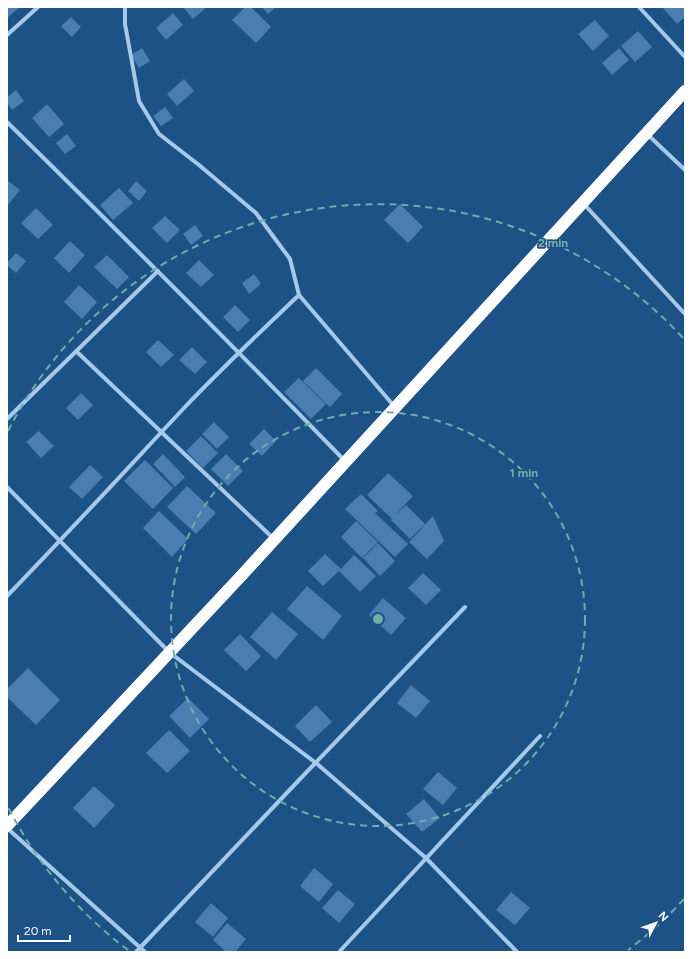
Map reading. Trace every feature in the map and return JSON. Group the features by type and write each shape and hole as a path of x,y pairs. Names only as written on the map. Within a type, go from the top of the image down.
{"highway":[{"path":"7,827 346,461 685,90"}],"street":[{"path":"7,35 38,7"},
{"path":"125,7 125,24 139,101 159,134 199,165 256,213 290,259 298,295 395,407"},
{"path":"639,7 685,57"},
{"path":"7,122 158,271 346,461"},
{"path":"646,134 685,170"},
{"path":"583,203 685,314"},
{"path":"7,419 158,271"},
{"path":"7,596 239,352 298,295"},
{"path":"76,351 274,539"},
{"path":"7,487 169,652 316,763 426,858 517,952"},
{"path":"136,952 465,607"},
{"path":"339,952 540,736"},
{"path":"7,827 145,952"}],"building":[{"path":"7,7 20,7 7,18"},
{"path":"183,7 207,7 193,19"},
{"path":"245,7 251,7 271,27 256,43 232,20"},
{"path":"262,7 276,7 268,14"},
{"path":"663,7 685,7 685,17 677,24"},
{"path":"173,13 183,25 166,40 156,28"},
{"path":"71,17 81,27 72,37 61,26"},
{"path":"595,20 609,36 593,51 578,34"},
{"path":"638,31 652,47 635,62 621,46"},
{"path":"142,48 150,61 139,68 131,55"},
{"path":"619,48 629,60 612,75 602,63"},
{"path":"184,79 194,91 177,106 167,94"},
{"path":"16,90 24,101 12,110 7,103 7,97"},
{"path":"47,104 64,124 49,137 32,118"},
{"path":"165,107 173,118 161,126 153,116"},
{"path":"67,134 76,146 65,154 56,143"},
{"path":"7,180 20,190 7,206"},
{"path":"136,181 147,191 139,201 128,191"},
{"path":"119,188 133,203 113,220 100,205"},
{"path":"400,204 423,227 408,243 384,220"},
{"path":"36,208 53,225 38,239 21,223"},
{"path":"165,216 180,230 167,243 152,228"},
{"path":"195,225 203,236 191,245 183,234"},
{"path":"70,241 85,255 69,273 54,258"},
{"path":"16,253 26,261 16,273 7,265 7,263"},
{"path":"107,255 129,277 117,289 94,267"},
{"path":"199,260 214,275 201,287 186,273"},
{"path":"254,274 261,284 249,294 242,283"},
{"path":"79,285 97,302 82,319 64,302"},
{"path":"235,305 250,320 238,332 223,317"},
{"path":"158,340 174,355 161,367 146,352"},
{"path":"192,347 207,362 195,374 179,360"},
{"path":"316,368 342,394 330,407 303,381"},
{"path":"299,378 326,404 311,419 284,392"},
{"path":"81,393 93,405 78,420 66,408"},
{"path":"214,422 229,437 217,449 202,434"},
{"path":"264,429 276,441 262,456 249,444"},
{"path":"39,431 54,446 41,458 26,442"},
{"path":"201,436 218,453 203,468 186,451"},
{"path":"163,454 185,477 175,487 153,464"},
{"path":"226,454 243,471 228,486 211,469"},
{"path":"145,460 173,488 153,509 124,481"},
{"path":"90,465 103,477 82,499 69,487"},
{"path":"388,473 413,496 395,515 406,505 425,524 410,539 367,495"},
{"path":"187,486 216,513 196,534 167,507"},
{"path":"361,494 378,511 375,513 408,544 395,557 345,509"},
{"path":"159,511 188,539 172,557 143,528"},
{"path":"433,516 444,541 427,559 409,542"},
{"path":"356,521 378,542 362,558 341,537"},
{"path":"378,543 395,561 380,576 363,558"},
{"path":"325,554 341,569 354,555 376,576 360,592 339,571 323,586 308,571"},
{"path":"423,573 441,590 426,605 408,588"},
{"path":"307,586 342,616 323,640 287,609"},
{"path":"383,598 406,618 391,635 369,615"},
{"path":"272,612 298,634 276,660 250,637"},
{"path":"240,634 261,656 246,671 224,650"},
{"path":"28,668 60,700 36,725 7,697 7,689"},
{"path":"411,685 430,701 416,718 397,703"},
{"path":"188,698 209,719 190,738 169,716"},
{"path":"316,705 332,722 310,742 295,726"},
{"path":"169,730 190,751 167,773 146,753"},
{"path":"438,772 457,788 443,805 423,789"},
{"path":"94,786 115,805 94,828 73,808"},
{"path":"424,799 440,818 422,832 406,814"},
{"path":"314,868 333,884 319,902 300,886"},
{"path":"338,890 355,904 339,923 322,908"},
{"path":"511,892 530,908 515,925 496,910"},
{"path":"211,903 228,918 213,937 195,922"},
{"path":"227,923 246,939 235,952 226,952 213,940"}]}
